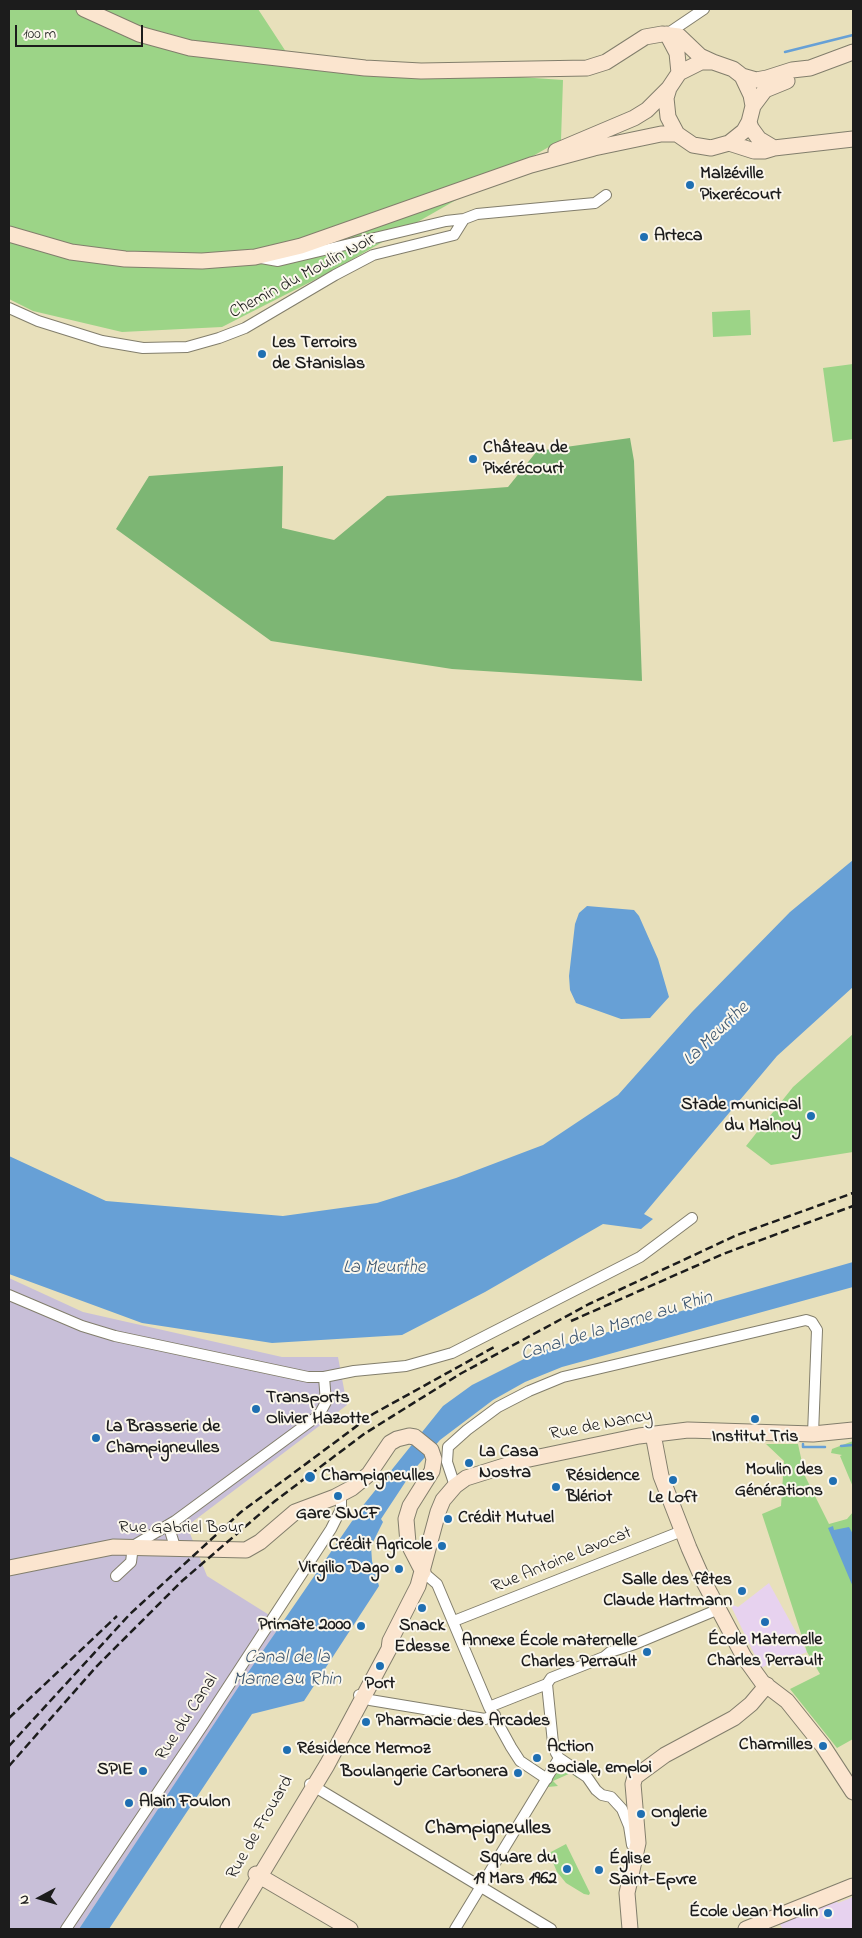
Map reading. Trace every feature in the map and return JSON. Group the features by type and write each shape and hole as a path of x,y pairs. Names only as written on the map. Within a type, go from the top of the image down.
{"main road":[{"path":"84,9 138,34 190,48 395,70 587,68 606,62 646,37 666,34 679,36 700,56 728,66 742,76 761,79 792,70 810,68"},
{"path":"666,34 677,53 680,73"},
{"path":"752,106 765,90 794,78 810,68 853,52"},
{"path":"531,165 560,149 614,127 647,110 669,88 680,73 689,66 713,62"},
{"path":"669,88 666,108 677,134 693,145 711,148 729,143 744,131 749,122 752,95 742,76"},
{"path":"749,122 759,139 774,148"},
{"path":"9,234 71,252 125,259 202,262 255,257 301,246 531,165 661,134 677,134"},
{"path":"729,143 754,151 764,151 774,148 853,139"},
{"name":"Rue de Nancy","path":"422,1572 440,1506 455,1486 469,1477 520,1461 653,1434 688,1430 813,1434 853,1430"},
{"path":"653,1434 662,1476 682,1531 704,1582 749,1665 766,1685 787,1700 823,1746 853,1792"},
{"name":"Rue Gabriel Bour","path":"9,1568 103,1548 133,1546 246,1550 260,1542 290,1515 341,1494 369,1474 389,1445 401,1437 415,1437 432,1452 434,1462 432,1471 408,1510 407,1529 410,1549 422,1572"},
{"path":"407,1529 430,1539"},
{"name":"Rue de Frouard","path":"228,1929 389,1649 390,1641 416,1591 422,1572"},
{"path":"630,1929 627,1893 638,1843 633,1784 635,1777 666,1755 734,1718 751,1704 766,1685"},
{"path":"259,1875 350,1929"},
{"name":"Rue de Frouard","path":"221,1929 259,1875"},
{"path":"746,1929 853,1886"}],"street":[{"path":"666,34 704,9"},
{"path":"606,146 614,127"},
{"path":"255,257 278,261 464,219 477,214 595,203 606,195"},
{"name":"Chemin du Moulin Noir","path":"9,308 38,321 102,341 143,348 187,347 245,328 335,274 373,255 454,236 464,219"},
{"path":"9,1295 34,1308 115,1336 308,1377 324,1377 354,1371 406,1366 452,1353 640,1256 692,1218"},
{"path":"455,1486 447,1462 448,1447 498,1407 529,1390 563,1377 806,1320 815,1325 817,1330 813,1434"},
{"path":"116,1576 131,1562 133,1546 174,1521 319,1415 326,1402 324,1377"},
{"name":"Rue du Canal","path":"66,1929 203,1725 331,1529 341,1509 341,1494"},
{"path":"170,1547 174,1521"},
{"path":"164,1527 163,1538 170,1547"},
{"name":"Rue Antoine Lavocat","path":"454,1621 682,1531"},
{"path":"422,1572 437,1584 492,1711 520,1761 547,1779"},
{"path":"361,1696 370,1700 485,1719 492,1711 547,1684 551,1678 604,1657 610,1652 635,1644 719,1609"},
{"path":"547,1684 553,1743 559,1758 582,1772 596,1790 602,1795 611,1797 622,1809 629,1826 631,1843 635,1850"},
{"path":"455,1929 559,1758"},
{"path":"311,1785 551,1929"}],"shaded area":[{"path":"9,1278 83,1312 282,1357 338,1357 347,1405 187,1526 207,1576 282,1623 79,1929 9,1929"},
{"name":"École Maternelle Charles Perrault","path":"769,1583 807,1652 775,1666 773,1662 761,1668 730,1604 738,1607"},
{"name":"École Jean Moulin","path":"853,1897 853,1929 783,1929 778,1922 836,1900 838,1903"}],"green space":[{"path":"9,9 258,9 292,61 563,80 561,140 330,272 222,327 122,332 33,311 9,299"},
{"path":"750,310 751,335 713,337 712,312"},
{"path":"853,364 853,439 833,442 823,368"},
{"path":"630,438 634,461 642,681 452,669 271,641 116,529 149,476 283,466 282,528 334,540 387,496 508,487 537,451"},
{"name":"Stade municipal du Malnoy","path":"853,1034 853,1152 771,1165 746,1146 793,1087"},
{"path":"853,1441 853,1487 840,1456 842,1455 831,1453 832,1449"},
{"path":"766,1444 798,1444 805,1476 829,1524 847,1519 853,1512 853,1739 837,1748 790,1689 820,1674 807,1652 762,1514 781,1506 784,1461"},
{"path":"563,1765 581,1776 577,1778 571,1773 553,1781 558,1786 548,1787 548,1785"},
{"name":"Square du 19 Mars 1962","path":"566,1844 590,1893 589,1895 566,1883 557,1872 549,1853"}],"water":[{"name":"La Meurthe","path":"853,860 853,987 777,1056 644,1214 653,1219 641,1229 603,1224 485,1292 402,1335 272,1343 142,1323 9,1274 9,1156 106,1201 283,1216 377,1203 456,1178 543,1145 618,1095 692,1012 790,912"},
{"path":"587,906 634,910 639,916 658,959 669,997 650,1018 621,1019 576,1003 570,990 569,976 575,924 579,913"},
{"name":"Canal de la Marne au Rhin","path":"853,1262 853,1287 562,1367 525,1382 493,1400 440,1440 412,1472 381,1519 383,1522 371,1546 372,1561 379,1586 304,1701 252,1714 109,1929 79,1929 247,1674 361,1508 443,1406 472,1385 538,1352"},
{"path":"833,1526 834,1530 849,1527 853,1534 853,1587 828,1528"}],"waterway":[{"path":"785,52 853,35"},
{"path":"803,1444 803,1447 825,1447"},
{"path":"841,1446 853,1445"}],"railway":[{"path":"9,1766 96,1667 182,1581 275,1501 364,1434 460,1374 589,1304 737,1235 853,1193"},
{"path":"571,1321 723,1254 853,1206"},
{"path":"9,1746 130,1614 241,1512 373,1414 496,1346"},
{"path":"9,1718 117,1616"}],"place":[{"name":"Malzéville Pixerécourt","path":"690,185"},
{"name":"Arteca","path":"644,237"},
{"name":"Les Terroirs de Stanislas","path":"262,354"},
{"name":"Château de Pixérécourt","path":"473,459"},
{"name":"Stade municipal du Malnoy","path":"811,1116"},
{"name":"Transports Olivier Hazotte","path":"256,1409"},
{"name":"Institut Tris","path":"755,1419"},
{"name":"La Brasserie de Champigneulles","path":"96,1438"},
{"name":"La Casa Nostra","path":"469,1463"},
{"name":"Champigneulles","path":"310,1477"},
{"name":"Le Loft","path":"673,1480"},
{"name":"Moulin des Générations","path":"833,1481"},
{"name":"Résidence Blériot","path":"556,1487"},
{"name":"Gare SNCF","path":"338,1496"},
{"name":"Crédit Mutuel","path":"448,1519"},
{"name":"Crédit Agricole","path":"442,1546"},
{"name":"Virgilio Dago","path":"399,1569"},
{"name":"Salle des fêtes Claude Hartmann","path":"742,1591"},
{"name":"Snack Edesse","path":"422,1608"},
{"name":"École Maternelle Charles Perrault","path":"765,1622"},
{"name":"Primate 2000","path":"361,1626"},
{"name":"Annexe École maternelle Charles Perrault","path":"647,1652"},
{"name":"Port","path":"380,1666"},
{"name":"Pharmacie des Arcades","path":"366,1722"},
{"name":"Charmilles","path":"823,1746"},
{"name":"Résidence Mermoz","path":"287,1750"},
{"name":"Action sociale, emploi","path":"537,1758"},
{"name":"SPIE","path":"143,1771"},
{"name":"Boulangerie Carbonera","path":"518,1773"},
{"name":"Alain Foulon","path":"129,1803"},
{"name":"Onglerie","path":"641,1814"},
{"name":"Square du 19 Mars 1962","path":"567,1869"},
{"name":"Église Saint-Epvre","path":"599,1870"},
{"name":"École Jean Moulin","path":"828,1913"}],"district":[{"name":"Champigneulles","path":"488,1830"}]}
